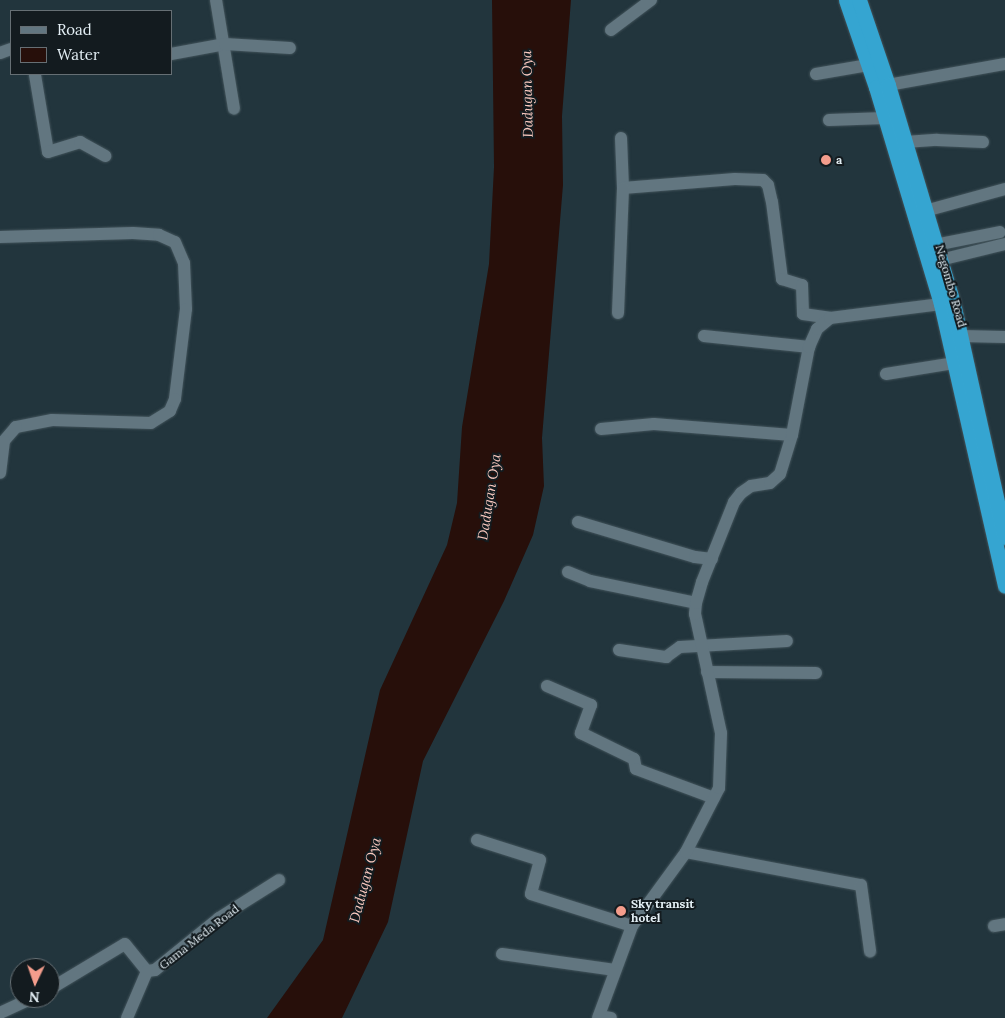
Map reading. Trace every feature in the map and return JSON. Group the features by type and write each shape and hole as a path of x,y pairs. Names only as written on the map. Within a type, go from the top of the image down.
{"highway":[{"name":"Negombo Road","path":"846,0 885,118 941,304 1005,586"},
{"name":"Negombo Road","path":"859,0 888,85 961,336 1005,537"}],"street":[{"path":"216,0 234,109"},
{"path":"611,30 651,0"},
{"path":"172,54 223,44 290,48"},
{"path":"888,85 1005,64"},
{"path":"816,74 868,65"},
{"path":"38,75 48,152 80,142 105,156"},
{"path":"829,120 885,118"},
{"path":"618,314 623,188 621,138"},
{"path":"905,142 937,140 983,142"},
{"path":"623,188 736,179 763,180 768,185 772,202 782,279 802,285 803,314 830,318 941,304"},
{"path":"925,211 1005,189"},
{"path":"935,244 1000,232"},
{"path":"0,237 133,233 159,236 175,242 184,262 186,310 175,399 170,411 151,423 52,420 16,427 4,441 0,474"},
{"path":"940,260 1005,244"},
{"path":"603,1017 615,970 632,926 686,852 719,788 721,733 695,614 696,603 734,502 750,486 770,483 780,474 792,436 809,347 817,329 830,318"},
{"path":"704,336 809,347"},
{"path":"961,336 1005,337"},
{"path":"886,374 955,363"},
{"path":"601,429 654,424 792,436"},
{"path":"578,522 695,557 712,559"},
{"path":"568,572 590,581 696,603"},
{"path":"619,650 666,657 672,655 675,649 787,641"},
{"path":"707,672 816,673"},
{"path":"547,686 591,705 581,733 634,759 636,769 714,798"},
{"path":"477,840 540,860 531,894 632,926"},
{"path":"686,852 861,885 870,950"},
{"name":"Gama Meda Road","path":"60,983 125,944 147,971 155,970 219,918 279,880"},
{"path":"502,954 615,970"},
{"path":"127,1018 147,971"}],"water":[{"name":"Dadugan Oya","path":"492,0 571,0 562,116 563,185 542,438 544,486 533,535 504,601 423,761 388,922 342,1018 267,1018 323,940 380,690 447,545 457,503 462,427 489,264 494,167"}],"place":[{"name":"a","path":"826,160"},
{"name":"Sky transit hotel","path":"621,911"}]}
